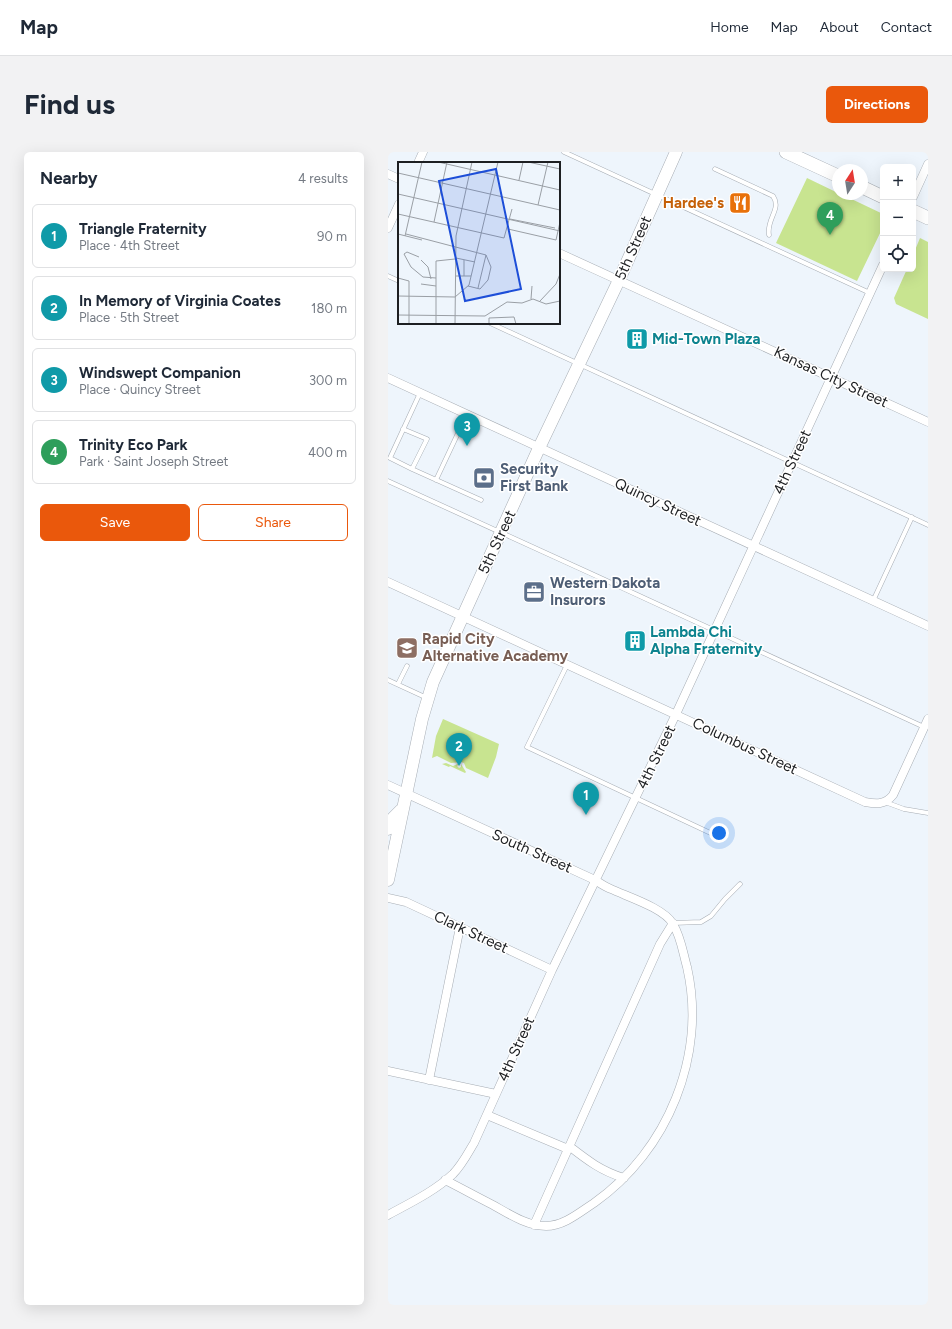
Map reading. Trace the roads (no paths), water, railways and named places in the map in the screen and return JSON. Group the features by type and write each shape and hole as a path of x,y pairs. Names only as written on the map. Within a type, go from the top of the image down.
{"main road":[{"name":"5th Street","path":"388,880 405,794 427,698 462,616 539,448 619,280 676,152"},
{"path":"786,152 832,173"},
{"path":"868,190 880,196"},
{"path":"916,212 928,218"},
{"path":"388,829 393,818 403,807"}],"street":[{"path":"418,162 423,152"},
{"path":"916,190 928,164"},
{"path":"388,174 398,179"},
{"path":"388,228 398,206"},
{"name":"Kansas City Street","path":"560,252 928,422"},
{"name":"4th Street","path":"388,1215 424,1195 446,1180 453,1174 467,1155 487,1115 552,970 676,714 880,271"},
{"name":"Quincy Street","path":"388,378 928,626"},
{"name":"Columbus Street","path":"388,582 860,800 875,803 885,802"},
{"path":"885,802 890,799 896,789 926,728 928,719"},
{"name":"South Street","path":"388,785 656,909 673,923"},
{"name":"Clark Street","path":"388,898 406,902 552,970"},
{"path":"534,1225 660,944 673,923"},
{"path":"446,1180 517,1218 534,1225 548,1226 571,1219 599,1199 624,1178 638,1163 653,1143 680,1091 691,1042 692,1001 682,945 673,923"},
{"path":"430,1080 460,927"},
{"path":"388,1071 496,1094"},
{"path":"487,1115 569,1148 610,1174 624,1178"}],"lane":[{"path":"564,152 870,293"},
{"path":"715,169 774,196 777,205 768,228 769,235"},
{"path":"388,276 398,281"},
{"path":"493,324 928,525"},
{"path":"420,393 390,458 481,500"},
{"path":"436,480 467,414"},
{"path":"403,429 428,439 412,469"},
{"path":"388,481 581,570 648,598 926,728"},
{"path":"873,601 912,517"},
{"path":"567,664 527,748 719,837"},
{"path":"398,684 407,666"},
{"path":"388,680 427,698"},
{"path":"885,802 904,809 928,813"},
{"path":"673,923 701,922 711,916 740,884"}],"place":[{"name":"Hardee's","path":"740,203"},
{"name":"Trinity Eco Park","path":"830,235"},
{"name":"Mid-Town Plaza","path":"637,339"},
{"name":"Windswept Companion","path":"467,446"},
{"name":"Security First Bank","path":"484,478"},
{"name":"Western Dakota Insurors","path":"534,592"},
{"name":"Lambda Chi Alpha Fraternity","path":"635,641"},
{"name":"Rapid City Alternative Academy","path":"407,648"},
{"name":"In Memory of Virginia Coates","path":"459,766"},
{"name":"Triangle Fraternity","path":"586,815"}]}
